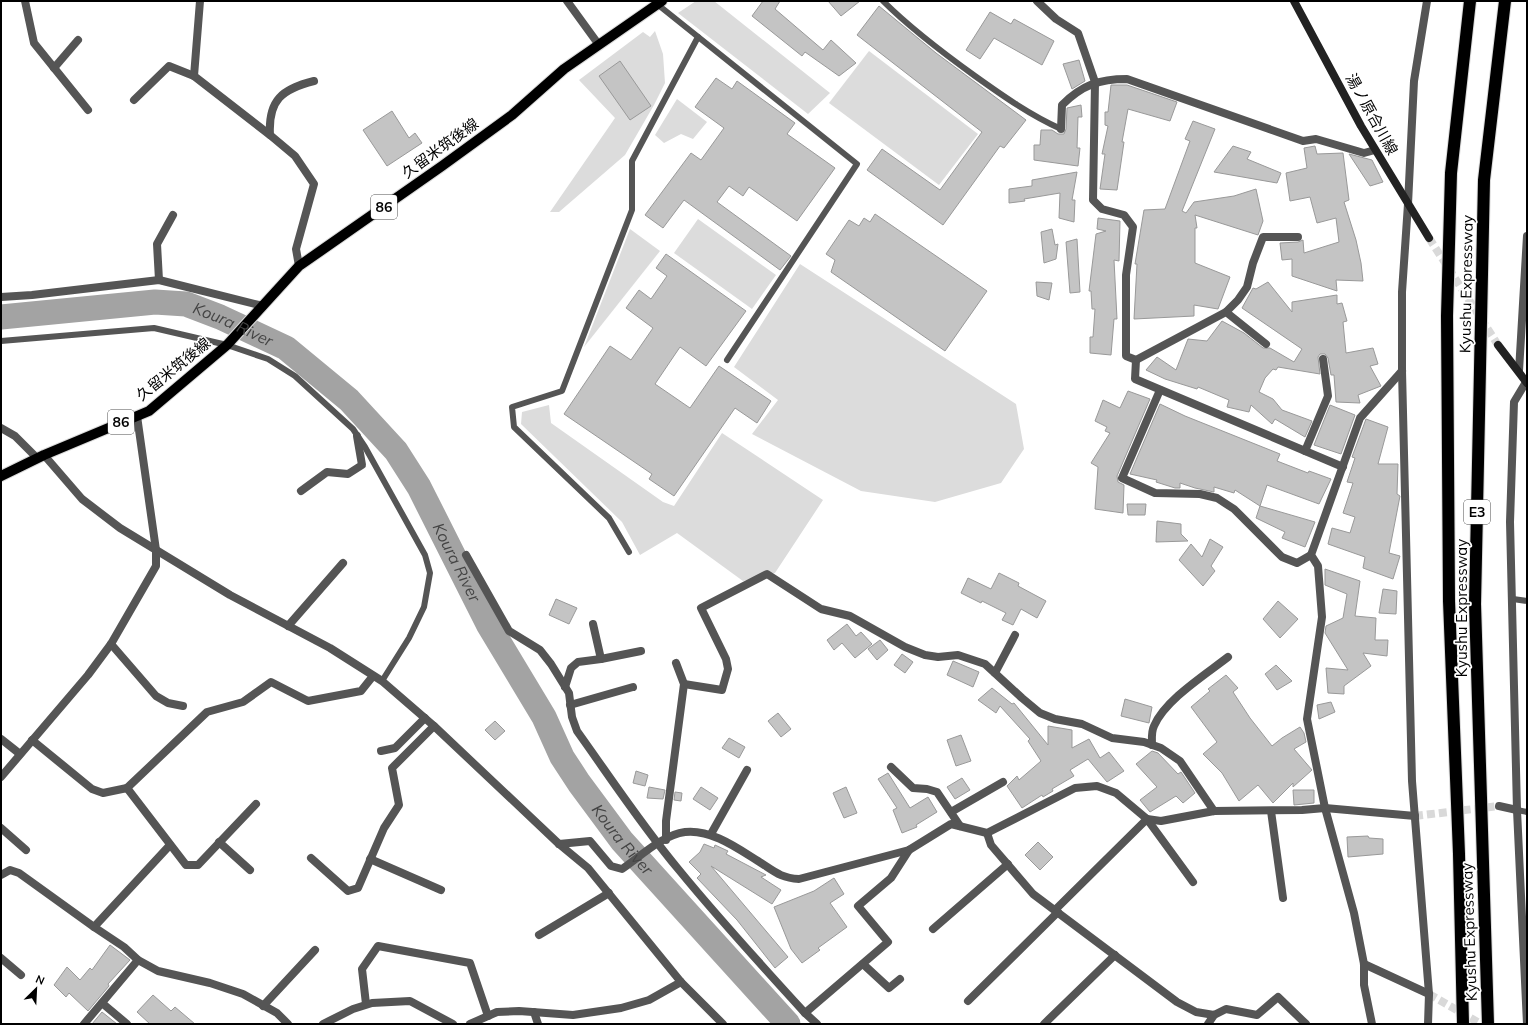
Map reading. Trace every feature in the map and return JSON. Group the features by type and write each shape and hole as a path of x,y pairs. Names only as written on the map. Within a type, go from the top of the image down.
{"highway":[{"name":"Kyushu Expressway","path":"1463,1024 1459,854 1450,602 1447,316 1451,173 1470,1"},
{"name":"Kyushu Expressway","path":"1488,1024 1475,604 1484,180 1505,1"}],"main road":[{"name":"湯ノ原合川線","path":"1294,1 1375,150 1429,238"},
{"name":"久留米筑後線","path":"1,476 40,457 149,411 228,343 299,266 442,166 512,114 564,69 660,3"},
{"path":"1498,345 1527,383"}],"street":[{"path":"25,1 34,43 88,110"},
{"path":"194,76 200,1"},
{"path":"567,1 598,45"},
{"path":"1037,1 1056,19 1078,33 1095,82 1093,200 1102,209 1124,215 1133,227 1126,275 1126,356 1136,360 1226,312 1238,300 1247,287 1253,263 1263,237 1298,237"},
{"path":"1427,1 1414,81 1402,292 1402,371 1409,661 1415,816 1429,994 1428,1024"},
{"path":"54,68 78,40"},
{"path":"134,100 169,66 194,76 270,134 295,156 314,184 296,249 299,266"},
{"path":"1061,129 1062,105 1095,82 1110,79 1127,79 1303,141 1316,138 1364,153 1375,150"},
{"path":"270,134 269,119 275,104 283,94 298,85 314,81"},
{"path":"159,280 157,244 173,215"},
{"path":"1519,371 1527,236"},
{"path":"1,297 159,280 263,306"},
{"path":"1226,312 1266,344"},
{"path":"1305,451 1328,396 1323,359"},
{"path":"1136,360 1136,379 1343,467"},
{"path":"1160,390 1122,478 1155,493 1200,494 1217,498 1234,509 1282,557 1297,563 1311,555 1360,418 1402,371"},
{"path":"1527,383 1514,402 1510,522 1517,810 1527,1024"},
{"path":"1,777 88,675 111,644 156,566 156,550 137,416"},
{"path":"1,428 15,436 40,457 82,499 120,528 230,594 330,648 382,682 434,726 559,844 588,868 681,982 715,1021 723,1024"},
{"path":"301,491 327,472 348,474 362,465 357,436"},
{"path":"466,555 509,631 540,650 569,693 570,705 577,731 659,844 740,943 817,1024"},
{"path":"1311,555 1318,566 1322,617 1307,719 1325,808 1354,913 1364,964 1364,985 1372,1024"},
{"path":"288,626 342,563"},
{"path":"684,684 722,690 728,669 726,659 701,608 767,574 821,609 850,616 905,647 925,655 938,657 958,655 985,664 1040,713 1055,719 1082,724 1112,738 1161,748 1180,761 1214,811"},
{"path":"593,624 601,659"},
{"path":"995,673 1014,635"},
{"path":"111,644 156,696 168,703 183,706"},
{"path":"565,688 570,668 578,662 641,651"},
{"path":"1152,745 1153,728 1159,716 1181,695 1228,657"},
{"path":"659,844 666,820 684,684 676,663"},
{"path":"32,740 92,789 103,793 127,788 207,712 243,702 271,682 308,701 361,690 373,676"},
{"path":"570,705 633,687"},
{"path":"381,751 395,748 425,718"},
{"path":"310,858 348,891 358,888 384,828 399,805 392,768 434,726"},
{"path":"1,739 20,754"},
{"path":"891,766 913,788 927,789 937,792 960,826"},
{"path":"711,834 747,770"},
{"path":"951,812 1003,782"},
{"path":"559,844 590,841 611,866 622,870 659,844 685,832 711,834 785,878 799,879 909,850 951,824 987,833 1075,788 1097,786 1116,793 1147,819 1192,882"},
{"path":"127,788 186,865 198,865 256,804"},
{"path":"1499,806 1517,810"},
{"path":"1147,819 1161,821 1214,811 1271,811 1325,808 1415,816"},
{"path":"1271,811 1283,898"},
{"path":"968,1001 1147,819"},
{"path":"1,828 26,850"},
{"path":"987,833 991,845 1032,894 1177,1002 1196,1012 1214,1015"},
{"path":"219,842 250,870"},
{"path":"94,927 170,845"},
{"path":"805,1013 888,942 858,906 891,878 909,850"},
{"path":"370,859 441,890"},
{"path":"933,929 1008,864"},
{"path":"1,875 10,870 19,873 124,947 138,960 158,971 210,983 243,994 277,1014 288,1024"},
{"path":"539,935 609,893"},
{"path":"366,1004 362,969 378,946 470,963 488,1016"},
{"path":"263,1006 315,950"},
{"path":"1044,1024 1115,955"},
{"path":"1,958 21,975"},
{"path":"84,1024 138,960"},
{"path":"863,964 889,988 900,979"},
{"path":"1364,964 1429,994"},
{"path":"471,1024 497,1012 534,1012 574,1015 621,1008 649,1000 681,982"},
{"path":"1208,1024 1214,1015 1226,1008 1257,1015 1278,998 1306,1024"},
{"path":"324,1024 366,1004 410,1001 453,1024"},
{"path":"102,1003 127,1024"},
{"path":"534,1012 538,1024"}],"lane":[{"path":"883,1 896,14 955,62 1014,104 1040,120 1061,129"},
{"path":"660,3 698,37 857,164 727,360"},
{"path":"629,552 609,518 514,427 512,407 562,391 632,210 632,161 698,37"},
{"path":"1,341 154,328 228,343 268,359 295,376 323,400 353,430 357,436 425,555 430,573 424,607 409,638 382,682"},
{"path":"1513,599 1527,601"},
{"path":"1517,810 1527,812"}],"shaded area":[{"path":"696,1 714,1 830,93 808,114 678,13"},
{"path":"655,31 663,54 665,83 625,155 559,212 550,212 615,118 579,80 643,32 650,37"},
{"path":"869,51 978,134 939,185 829,103"},
{"path":"677,99 707,122 693,139 681,134 664,143 655,135"},
{"path":"698,219 776,275 752,309 674,253"},
{"path":"630,229 660,251 584,347"},
{"path":"800,264 1016,404 1024,449 1001,483 935,502 861,491 752,434 778,400 734,367"},
{"path":"549,405 551,423 663,502 674,506 722,433 823,500 775,573 743,581 677,533 640,555 622,522 521,424 522,412"}],"building":[{"path":"763,1 780,1 775,9 823,50 831,40 856,63 839,76 805,52 802,56 752,16"},
{"path":"828,1 860,1 841,16"},
{"path":"879,6 936,53 1026,120 1004,148 1000,146 943,225 867,170 882,149 940,190 982,132 857,35"},
{"path":"990,12 1011,24 1014,19 1054,41 1042,65 994,38 980,59 966,50"},
{"path":"1079,60 1085,81 1072,89 1063,64"},
{"path":"620,61 651,106 630,120 599,76"},
{"path":"716,78 732,89 737,81 795,123 787,134 835,168 797,221 749,187 743,196 729,186 717,202 791,256 780,270 684,200 663,228 645,215 691,153 701,160 724,128 695,107"},
{"path":"1111,85 1127,85 1177,102 1170,121 1128,109 1122,142 1124,142 1117,190 1100,189 1105,154 1102,154 1108,126 1105,125 1105,112 1108,112"},
{"path":"1081,105 1082,117 1078,117 1077,148 1080,148 1078,166 1034,160 1034,145 1040,145 1041,130 1052,130 1058,134 1064,134 1066,129 1067,108"},
{"path":"392,111 409,138 415,133 422,143 387,166 363,130"},
{"path":"1193,121 1215,129 1182,211 1186,213 1194,202 1234,196 1256,189 1263,221 1258,235 1195,215 1197,228 1195,228 1195,263 1230,277 1218,309 1194,305 1194,316 1134,319 1137,264 1135,264 1144,210 1165,209 1190,141 1185,139"},
{"path":"1233,146 1251,152 1247,159 1281,173 1277,183 1214,172"},
{"path":"1315,146 1317,154 1343,153 1349,200 1344,202 1356,240 1361,263 1363,281 1336,280 1337,291 1292,276 1292,259 1282,260 1280,243 1298,242 1303,240 1304,253 1339,242 1336,218 1317,223 1310,197 1290,201 1286,173 1307,168 1304,148"},
{"path":"1349,154 1372,160 1383,182 1370,186"},
{"path":"1077,172 1072,200 1075,200 1074,222 1059,218 1060,193 1009,203 1009,189 1032,186 1032,180"},
{"path":"875,214 987,291 945,351 831,272 835,260 826,254 849,220 859,226 864,218 870,222"},
{"path":"1098,218 1120,221 1119,261 1114,260 1117,319 1114,319 1111,355 1090,353 1090,337 1093,337 1095,309 1092,309 1091,291 1089,291 1096,234 1106,231 1097,229"},
{"path":"1052,229 1055,245 1058,244 1056,259 1044,263 1041,232"},
{"path":"1077,239 1080,292 1070,293 1066,242"},
{"path":"666,254 746,311 706,366 680,347 655,384 690,408 719,366 771,401 757,423 735,408 674,496 649,479 652,474 564,414 610,346 631,360 653,328 626,308 639,290 651,299 667,276 656,268"},
{"path":"1036,282 1052,283 1049,300 1037,296"},
{"path":"1268,282 1292,312 1292,302 1337,295 1337,304 1342,303 1347,321 1343,322 1346,353 1373,348 1378,364 1370,366 1381,386 1358,395 1360,403 1336,402 1334,375 1331,375 1328,358 1325,354 1320,354 1318,357 1320,374 1278,367 1276,370 1273,369 1265,378 1259,392 1273,399 1282,410 1312,421 1305,437 1275,419 1272,424 1251,405 1249,412 1227,407 1229,400 1198,387 1197,389 1165,379 1146,370 1157,357 1176,370 1188,339 1207,341 1222,321 1244,333 1263,348 1270,348 1294,362 1302,349 1242,308 1253,288 1256,289"},
{"path":"1128,391 1150,399 1117,476 1118,482 1124,485 1123,513 1095,509 1098,467 1091,463 1110,433 1105,431 1107,427 1095,421 1103,400 1120,408"},
{"path":"1160,404 1185,416 1280,454 1277,461 1308,473 1309,471 1331,479 1319,504 1267,485 1260,506 1235,490 1234,493 1214,487 1214,492 1180,483 1180,488 1175,488 1156,482 1157,480 1130,474"},
{"path":"1330,405 1355,415 1341,454 1314,445"},
{"path":"1366,419 1388,427 1378,464 1398,464 1397,494 1400,496 1389,553 1400,556 1393,579 1363,568 1365,557 1328,544 1332,528 1350,533 1355,517 1343,513 1353,483 1347,482 1355,458 1352,457"},
{"path":"1127,504 1146,504 1145,515 1128,515"},
{"path":"1260,506 1315,522 1305,547 1282,538 1285,532 1256,518"},
{"path":"1157,521 1181,524 1181,534 1188,541 1156,542"},
{"path":"1210,539 1223,547 1211,566 1215,571 1203,586 1179,560 1191,544 1202,557"},
{"path":"1325,569 1360,581 1355,616 1376,618 1375,640 1388,640 1387,656 1363,653 1371,666 1344,686 1344,694 1328,693 1326,668 1348,670 1325,633 1326,626 1343,618 1347,594 1325,585"},
{"path":"999,573 1019,583 1018,586 1046,601 1037,618 1021,609 1013,625 1002,620 1006,613 982,601 981,603 961,593 968,578 991,589"},
{"path":"1383,589 1397,591 1396,614 1379,613"},
{"path":"556,599 577,608 569,624 549,615"},
{"path":"1278,601 1298,619 1280,638 1263,619"},
{"path":"847,624 856,636 861,632 872,644 855,658 842,643 834,650 827,640"},
{"path":"880,640 888,650 877,660 868,649"},
{"path":"902,654 913,662 905,673 894,665"},
{"path":"953,661 979,672 973,687 947,675"},
{"path":"1276,665 1292,681 1277,690 1265,674"},
{"path":"1226,675 1238,688 1233,692 1250,718 1272,746 1300,727 1304,733 1306,742 1294,749 1312,770 1293,787 1293,783 1273,803 1258,785 1239,801 1222,773 1203,754 1217,742 1191,707 1210,691 1208,689"},
{"path":"992,688 1012,704 1014,703 1048,745 1048,726 1072,730 1072,748 1089,739 1100,758 1109,752 1124,771 1107,782 1088,759 1070,770 1074,776 1052,789 1053,791 1043,797 1042,795 1022,808 1007,786 1017,776 1019,780 1041,761 1028,741 1030,739 1000,706 996,713 978,700"},
{"path":"1125,699 1152,707 1149,723 1121,716"},
{"path":"1331,702 1335,712 1319,719 1317,705"},
{"path":"778,713 791,729 781,737 768,721"},
{"path":"495,721 505,731 495,740 485,730"},
{"path":"961,735 971,761 956,766 947,740"},
{"path":"729,738 745,747 739,758 722,748"},
{"path":"1152,751 1158,753 1178,774 1181,772 1195,793 1183,803 1176,796 1150,812 1140,800 1157,787 1136,764"},
{"path":"636,771 648,775 645,786 633,783"},
{"path":"888,773 910,808 928,797 937,812 916,825 917,827 902,833 893,810 897,808 878,779"},
{"path":"962,778 970,790 955,799 947,787"},
{"path":"649,787 665,790 663,799 647,798"},
{"path":"701,787 718,798 710,810 693,799"},
{"path":"846,787 857,813 844,818 833,793"},
{"path":"1293,790 1314,790 1314,803 1294,805"},
{"path":"675,792 682,793 681,801 674,800"},
{"path":"1368,836 1369,838 1383,839 1383,854 1348,857 1347,837"},
{"path":"1038,842 1053,857 1040,870 1025,855"},
{"path":"704,844 714,848 715,845 728,851 726,854 766,875 761,877 781,890 772,904 711,866 788,957 775,968 737,920 697,878 701,874 689,862 700,852"},
{"path":"834,878 844,894 830,903 847,927 818,948 820,950 802,963 791,949 774,907 814,891"},
{"path":"110,945 130,960 108,984 109,986 88,1011 69,993 66,997 54,985 67,967 80,980 90,968 92,970"},
{"path":"153,995 171,1011 175,1007 195,1024 150,1024 137,1012"},
{"path":"102,1012 117,1024 92,1024"}],"waterway":[{"name":"Koura River","path":"1,317 155,302 186,304 220,317 286,348 349,400 396,451 419,487 488,624 544,717 562,757 579,783 622,841 788,1024"}],"tunnel":[{"path":"1429,238 1498,345"},
{"path":"1415,816 1499,806"},
{"path":"1429,994 1481,1024"}]}
